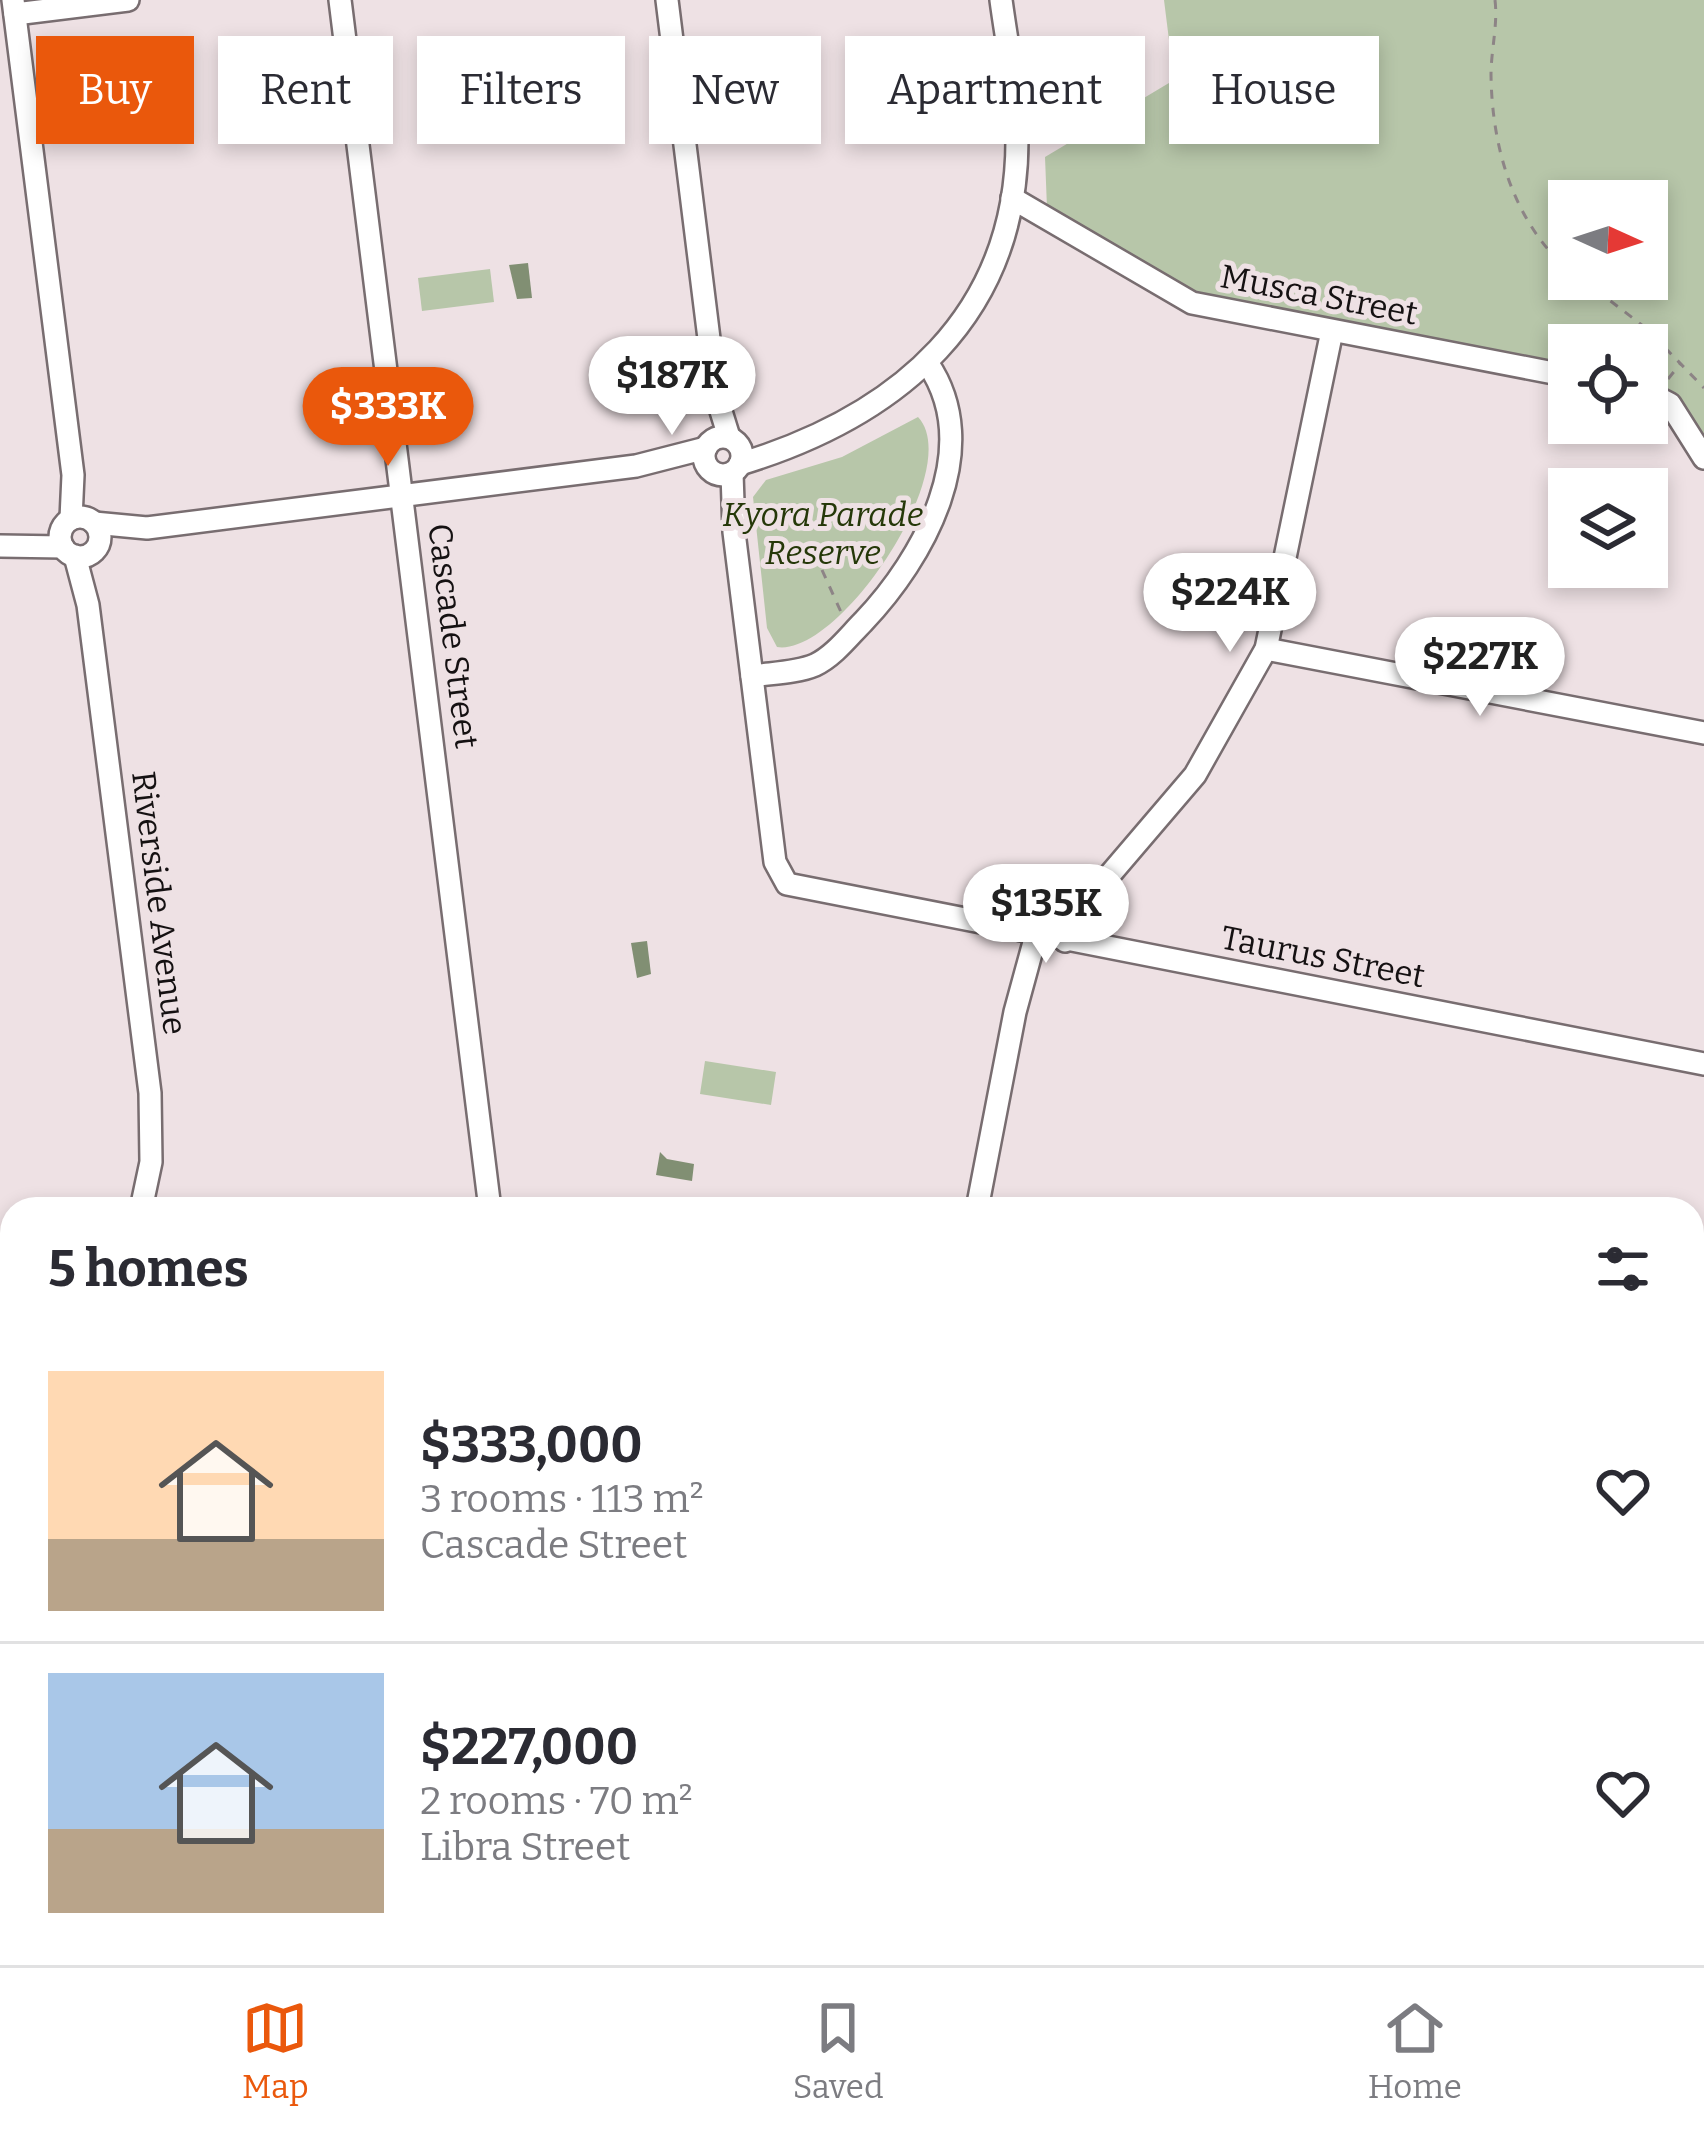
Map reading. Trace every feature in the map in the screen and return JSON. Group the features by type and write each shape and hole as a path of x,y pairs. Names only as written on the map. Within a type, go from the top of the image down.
{"street":[{"path":"14,7 128,0"},
{"name":"Cascade Street","path":"340,0 489,1197"},
{"name":"Taurus Street","path":"667,0 782,880 804,890 1704,1064"},
{"path":"5,546 723,456 819,434 886,399 928,364 983,286 1012,198 1017,134 1001,0"},
{"name":"Riverside Avenue","path":"14,7 150,1094 152,1162 144,1197"},
{"name":"Musca Street","path":"1012,198 1178,298 1548,372"},
{"path":"1065,940 1078,911 1195,775 1266,650 1332,331"},
{"path":"752,676 808,667 832,654 887,594 924,537 939,507 949,452 945,400 928,364"},
{"path":"1668,403 1704,458"},
{"path":"1266,650 1704,733"},
{"path":"979,1197 1030,933"}],"path":[{"path":"1495,0 1491,79 1503,167 1548,250"},
{"path":"1607,300 1682,362 1704,388"},
{"path":"1668,376 1682,362"},
{"path":"822,570 842,615"}],"green space":[{"path":"1164,0 1704,0 1704,438 1680,399 1668,393 1668,324 1548,324 1548,362 1214,298 1183,288 1047,208 1045,157 1067,144 1145,144 1145,97 1169,83 1169,144 1379,144 1379,36 1169,36 1169,40"},
{"path":"490,269 494,302 422,311 418,278"},
{"name":"Kyora Parade Reserve","path":"918,417 928,442 925,476 889,555 832,622 803,642 777,647 767,628 753,497 766,480 842,457"},
{"path":"705,1061 776,1072 771,1105 700,1094"}],"shaded area":[{"path":"528,263 532,298 517,299 509,265"},
{"path":"647,941 651,974 637,978 631,943"},
{"path":"660,1152 667,1159 694,1164 692,1181 656,1175"}]}
